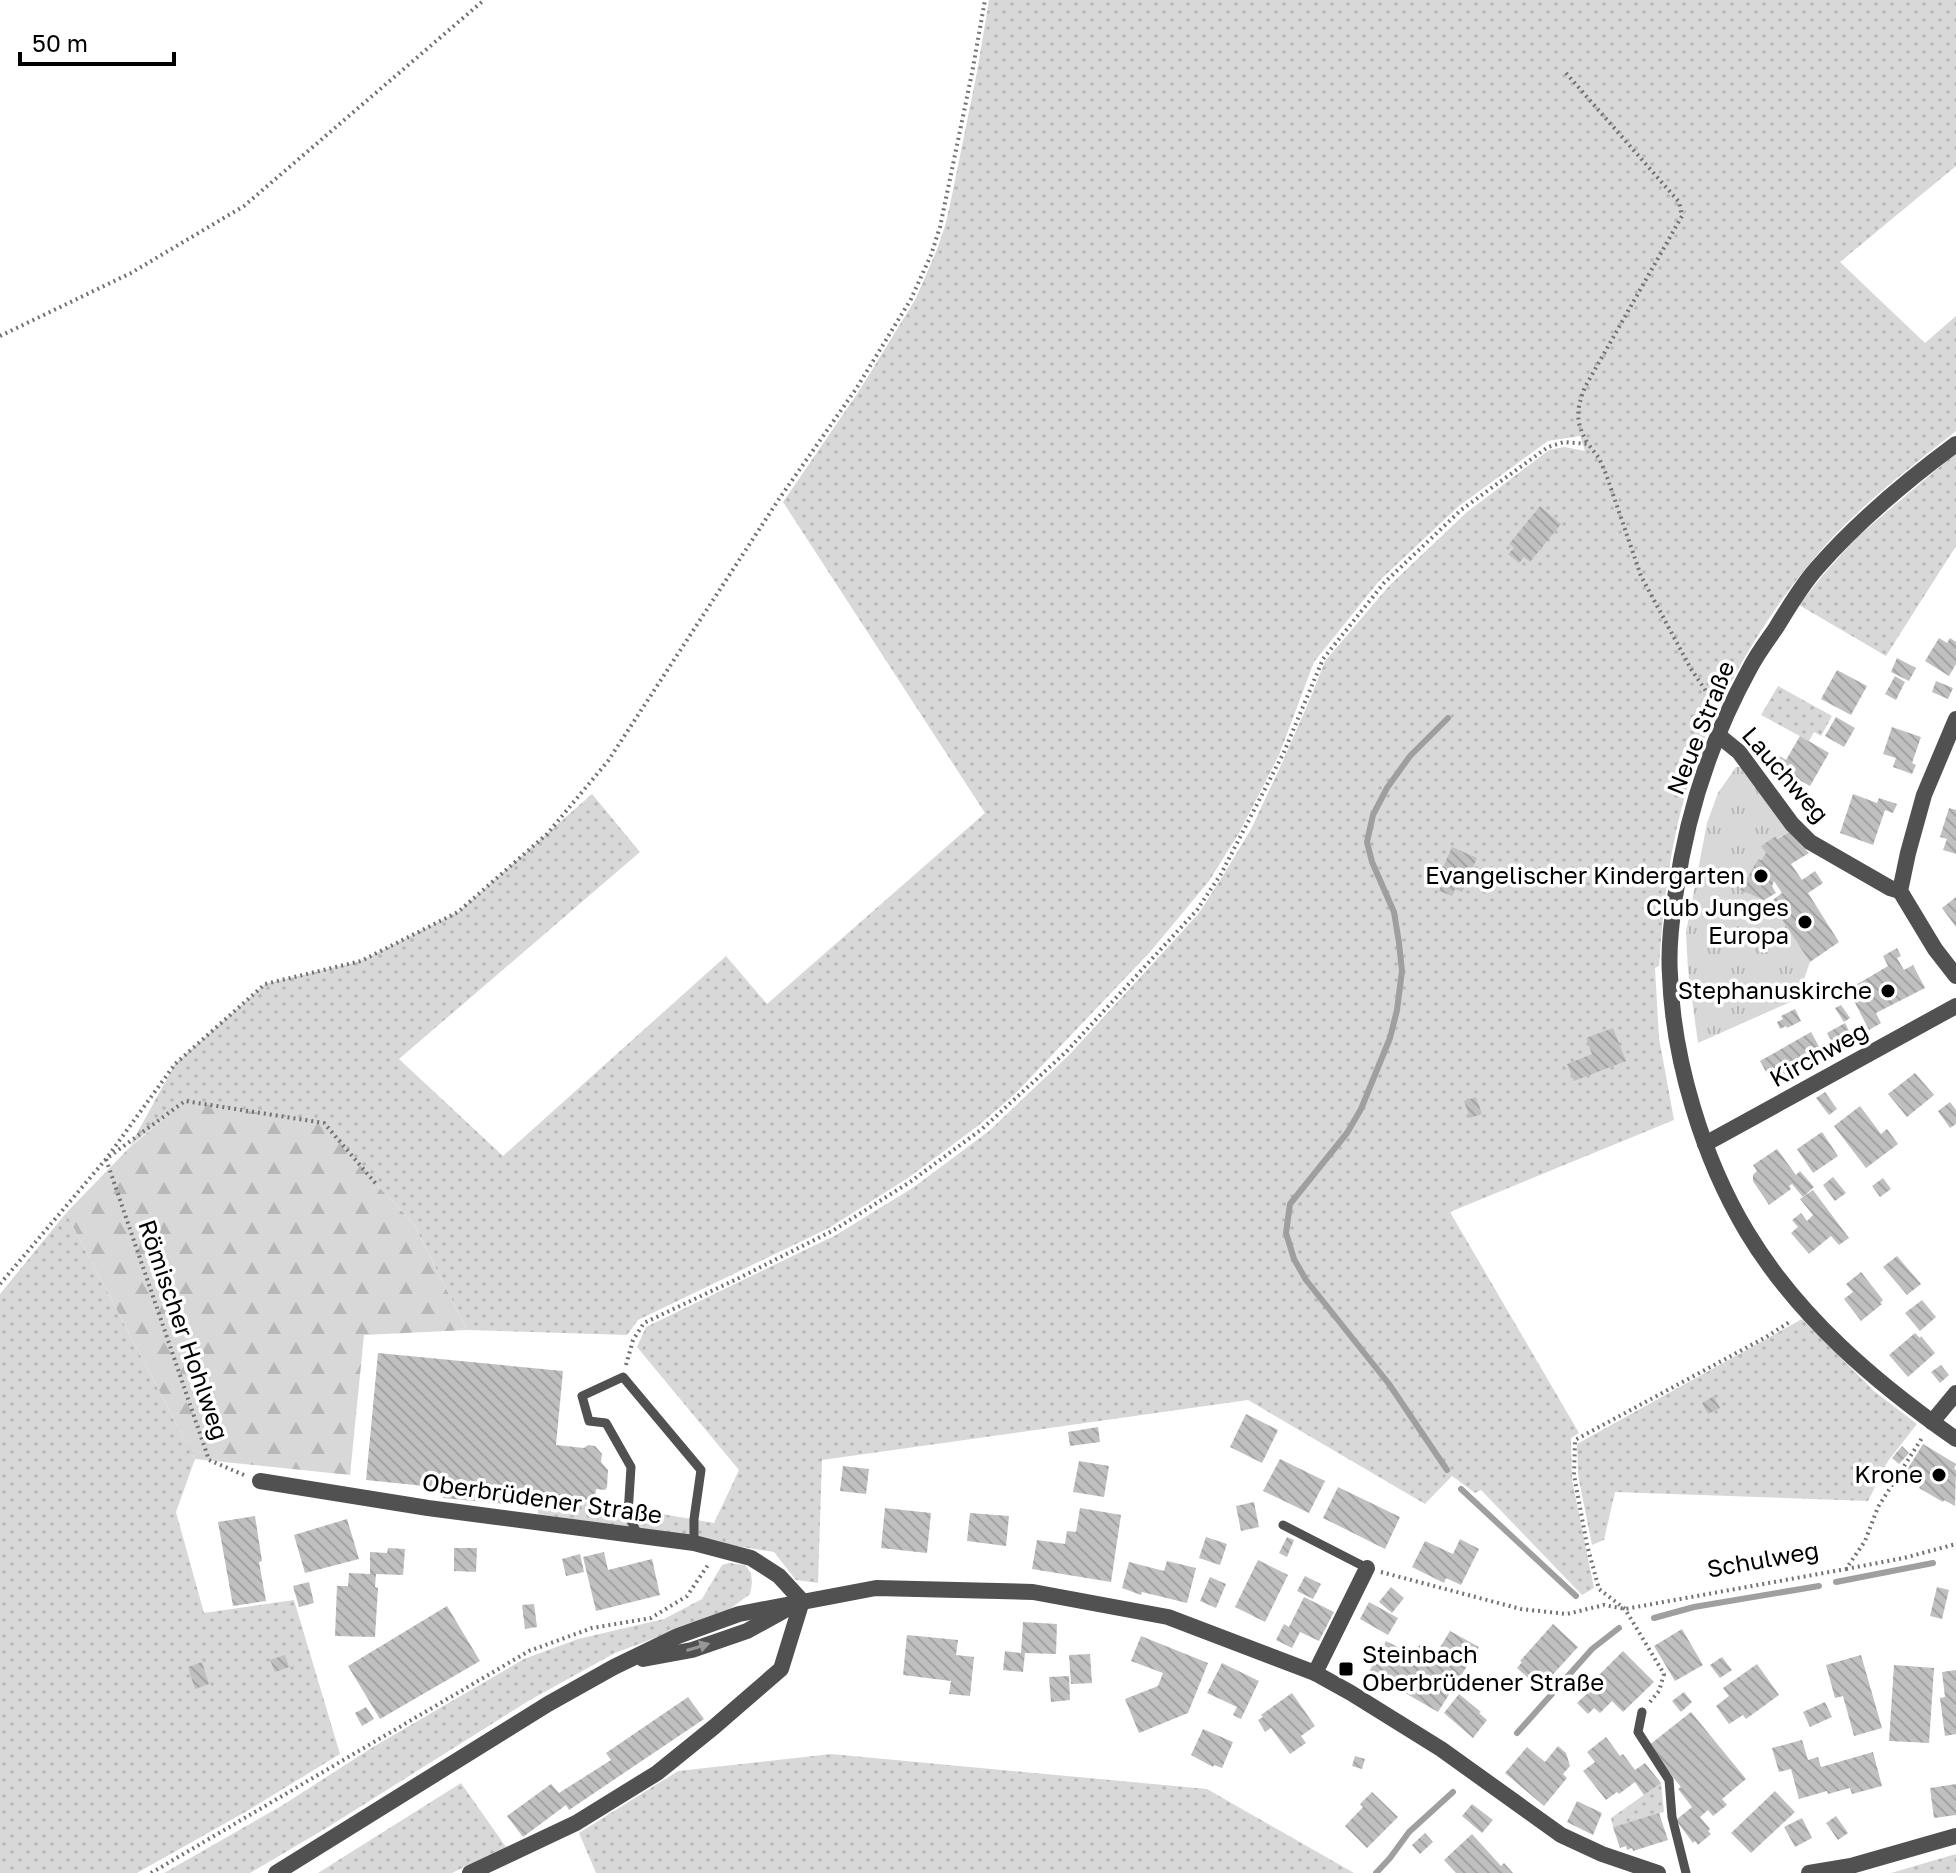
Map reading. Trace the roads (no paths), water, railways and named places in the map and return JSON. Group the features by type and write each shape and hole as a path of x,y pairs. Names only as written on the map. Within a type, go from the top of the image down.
{"street":[{"name":"Neue Straße","path":"1956,444 1925,466 1861,522 1816,569 1750,668 1701,778 1682,852 1670,961 1680,1058 1705,1144 1747,1232 1776,1274 1827,1333 1867,1369 1956,1439"},
{"path":"1956,719 1924,795 1900,891 1935,949 1956,976"},
{"name":"Lauchweg","path":"1718,735 1739,752 1792,824 1810,842 1900,891"},
{"name":"Kirchweg","path":"1705,1144 1956,1006"},
{"path":"1932,1422 1956,1393"},
{"name":"Oberbrüdener Straße","path":"260,1481 428,1508 694,1543 751,1558 779,1576 802,1601"},
{"path":"1315,1673 1367,1568"},
{"path":"276,1873 500,1733 622,1663 692,1650 747,1631 802,1601 876,1588 1033,1592 1168,1617 1315,1673 1441,1749 1561,1835 1602,1854 1658,1873"},
{"path":"470,1873 576,1823 657,1773 781,1669 802,1601"},
{"path":"1809,1873 1851,1866 1956,1836"}],"lane":[{"path":"638,1536 628,1514 631,1467 606,1423 589,1421 582,1396 623,1377 701,1470 694,1543"},
{"path":"1283,1525 1367,1568"},
{"path":"1642,1712 1638,1732 1669,1780 1672,1817 1686,1873"}],"waterway":[{"path":"1447,1470 1389,1384 1306,1280 1294,1259 1286,1233 1290,1204 1347,1133 1361,1109 1390,1038 1397,1010 1402,971 1399,943 1394,912 1372,862 1367,842 1373,815 1387,788 1410,756 1448,718"},
{"path":"1461,1489 1576,1596"},
{"path":"1836,1582 1933,1563"},
{"path":"1654,1618 1694,1607 1819,1586"},
{"path":"1517,1733 1592,1649 1619,1628"},
{"path":"1376,1873 1409,1832 1453,1792"}],"place":[{"name":"Evangelischer Kindergarten","path":"1761,876"},
{"name":"Club Junges Europa","path":"1805,922"},
{"name":"Stephanuskirche","path":"1888,991"},
{"name":"Krone","path":"1939,1475"},
{"name":"Steinbach Oberbrüdener Straße","path":"1346,1669"}]}
